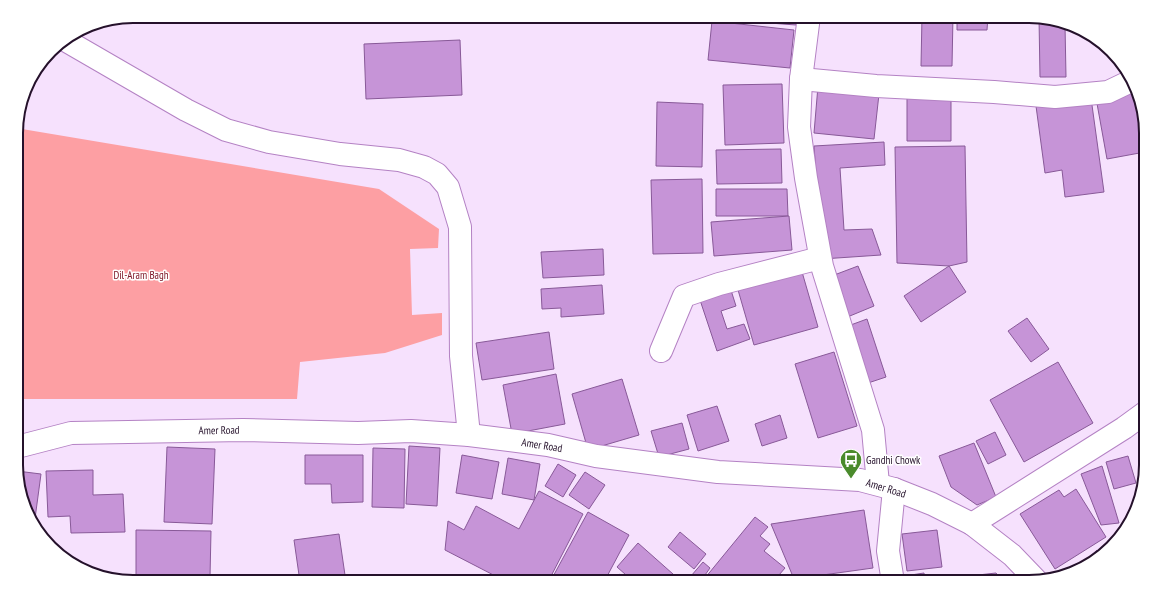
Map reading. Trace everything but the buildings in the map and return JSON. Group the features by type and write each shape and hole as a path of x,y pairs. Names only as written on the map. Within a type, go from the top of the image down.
{"street":[{"path":"807,23 801,79 799,127 806,178 820,258 873,430 886,487 888,551 891,575"},
{"path":"70,43 186,110 226,130 268,142 340,154 399,160 424,167 437,174 448,187 460,227 461,356 469,435"},
{"path":"801,79 876,86 994,92 1055,97 1108,92 1127,83"},
{"path":"661,351 684,296 720,284 820,258"},
{"path":"972,524 1139,417"},
{"name":"Amer Road","path":"23,445 71,433 243,430 358,433 412,431 469,435 548,445 596,456 718,472 856,480 886,487 932,504 972,524 1012,555 1031,575"}],"green space":[{"name":"Dil-Aram Bagh","path":"23,129 379,189 439,229 438,248 410,249 412,315 442,313 442,335 385,353 300,362 297,399 23,399"}],"place":[{"name":"Gandhi Chowk","path":"851,480"}]}
